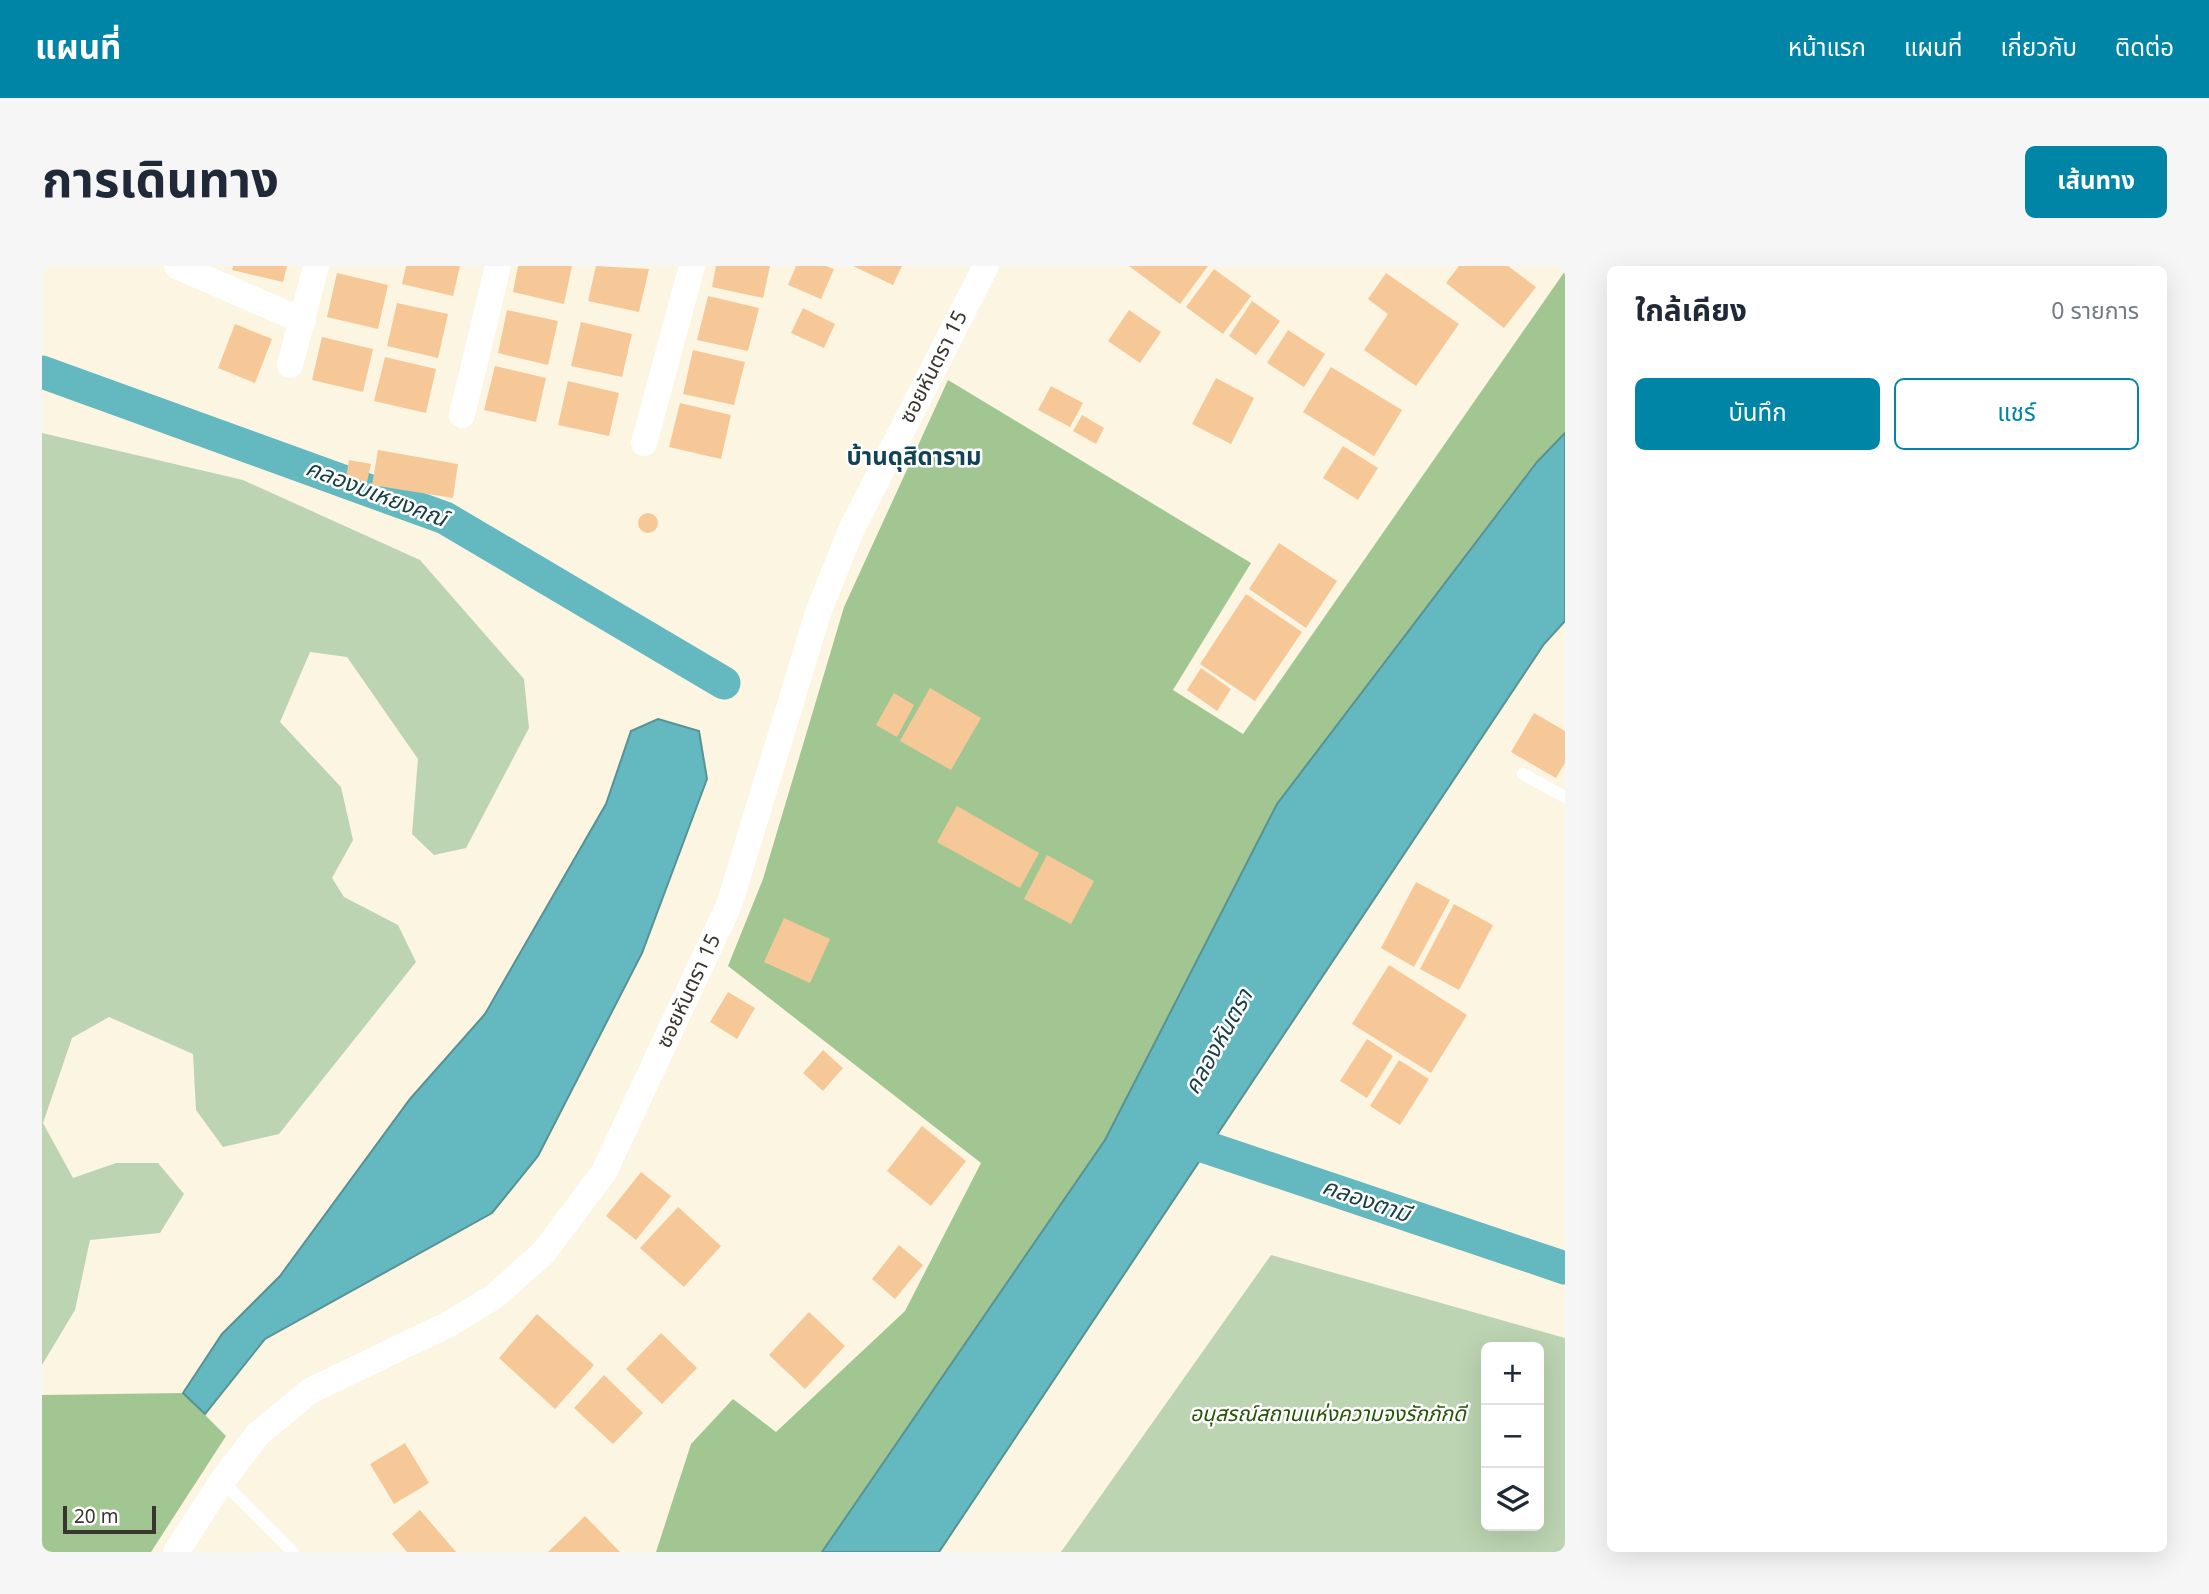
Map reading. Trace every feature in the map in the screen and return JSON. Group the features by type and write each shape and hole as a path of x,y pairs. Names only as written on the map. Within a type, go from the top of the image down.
{"street":[{"path":"177,266 303,321"},
{"path":"290,365 316,266"},
{"path":"462,415 498,266"},
{"path":"644,443 692,266"},
{"name":"ซอยหันตรา 15","path":"176,1552 222,1481 258,1434 310,1391 449,1324 495,1296 544,1252 604,1172 729,905 816,618 852,528 986,266"}],"lane":[{"path":"1523,774 1565,797"},
{"path":"222,1481 292,1552"}],"green space":[{"path":"1565,271 1565,433 1537,462 1277,804 1105,1140 822,1552 656,1552 691,1444 733,1399 776,1432 905,1311 981,1163 728,966 763,879 844,607 948,380 1251,563 1173,690 1243,734"},
{"path":"42,433 243,480 420,560 524,679 529,728 466,848 434,855 412,834 418,759 347,657 310,652 280,722 341,787 353,840 332,878 344,897 398,925 416,962 279,1134 223,1147 196,1110 193,1054 109,1017 72,1038 43,1123 73,1178 116,1163 158,1163 184,1194 160,1233 90,1240 75,1310 42,1365"},
{"name":"อนุสรณ์สถานแห่งความจงรักภักดี","path":"1271,1255 1565,1338 1565,1552 1061,1552"},
{"path":"183,1393 226,1436 151,1552 42,1552 42,1395"}],"water":[{"name":"คลองหันตรา","path":"1565,433 1565,621 1544,644 939,1552 822,1552 1105,1140 1277,804 1537,462"},
{"path":"658,719 699,731 707,779 642,953 538,1156 492,1213 265,1339 205,1414 183,1393 222,1334 280,1276 410,1099 485,1014 606,804 631,731"}],"building":[{"path":"233,266 287,266 283,282 232,270"},
{"path":"406,266 460,266 453,296 402,284"},
{"path":"518,266 572,266 564,304 513,292"},
{"path":"596,266 649,269 639,312 588,301"},
{"path":"716,266 770,266 763,298 712,287"},
{"path":"796,266 826,266 834,269 821,299 788,285"},
{"path":"853,266 902,266 893,285"},
{"path":"1129,266 1208,266 1180,304"},
{"path":"1459,266 1508,266 1536,287 1504,328 1446,283"},
{"path":"1214,269 1251,296 1223,334 1186,307"},
{"path":"337,273 388,285 378,329 327,317"},
{"path":"1386,273 1459,324 1416,386 1364,350 1388,314 1368,299"},
{"path":"708,296 759,308 748,351 697,340"},
{"path":"1252,301 1280,321 1256,355 1229,336"},
{"path":"397,303 448,314 438,358 387,346"},
{"path":"803,308 835,324 824,348 791,333"},
{"path":"507,310 558,321 548,365 498,353"},
{"path":"1129,310 1161,332 1140,363 1108,341"},
{"path":"581,322 632,334 622,377 571,366"},
{"path":"235,324 272,339 255,383 218,368"},
{"path":"1288,330 1325,354 1304,387 1267,363"},
{"path":"322,337 373,349 363,392 312,380"},
{"path":"693,350 745,362 734,405 683,394"},
{"path":"385,357 436,369 426,413 374,401"},
{"path":"495,366 546,378 536,422 484,410"},
{"path":"1331,367 1402,410 1374,456 1303,412"},
{"path":"1216,378 1254,398 1231,444 1192,424"},
{"path":"568,381 619,393 609,436 558,425"},
{"path":"1051,386 1083,403 1070,427 1038,410"},
{"path":"680,403 731,415 721,459 669,447"},
{"path":"1082,415 1104,428 1096,444 1073,431"},
{"path":"1343,446 1378,468 1358,500 1323,478"},
{"path":"378,450 458,464 453,498 372,485"},
{"path":"349,460 371,464 367,482 346,478"},
{"path":"648,513 655,516 658,523 655,530 648,533 641,530 638,523 641,516"},
{"path":"1279,543 1337,581 1306,628 1249,589"},
{"path":"1246,594 1302,632 1255,701 1200,664"},
{"path":"1201,668 1231,689 1217,711 1187,690"},
{"path":"930,688 981,718 951,770 900,741"},
{"path":"894,693 914,705 897,737 876,725"},
{"path":"1534,713 1565,731 1565,763 1556,778 1511,752"},
{"path":"957,806 1039,853 1020,888 937,842"},
{"path":"1047,855 1094,881 1071,924 1024,899"},
{"path":"1416,882 1450,900 1414,967 1381,948"},
{"path":"1454,904 1493,925 1459,990 1420,969"},
{"path":"784,918 830,939 810,983 764,962"},
{"path":"1389,965 1467,1015 1431,1073 1352,1024"},
{"path":"728,992 755,1008 737,1039 710,1022"},
{"path":"1367,1039 1393,1056 1367,1098 1340,1081"},
{"path":"823,1050 843,1068 823,1091 803,1073"},
{"path":"1399,1060 1429,1079 1400,1125 1370,1106"},
{"path":"922,1126 966,1161 931,1206 887,1171"},
{"path":"641,1172 671,1196 636,1240 606,1216"},
{"path":"678,1207 721,1246 684,1287 640,1248"},
{"path":"899,1245 923,1265 895,1299 872,1279"},
{"path":"809,1312 845,1346 805,1389 769,1355"},
{"path":"537,1314 594,1365 555,1409 499,1358"},
{"path":"661,1333 697,1368 662,1404 626,1369"},
{"path":"604,1375 643,1413 613,1444 574,1408"},
{"path":"405,1443 429,1483 394,1504 370,1464"},
{"path":"420,1510 456,1552 407,1552 392,1534"},
{"path":"585,1516 620,1552 548,1552"}],"waterway":[{"name":"คลองมเหยงคณ์","path":"42,372 445,518 724,683"},
{"name":"คลองตามี","path":"1167,1134 1565,1268"}],"district":[{"name":"บ้านดุสิดาราม","path":"914,458"}]}
